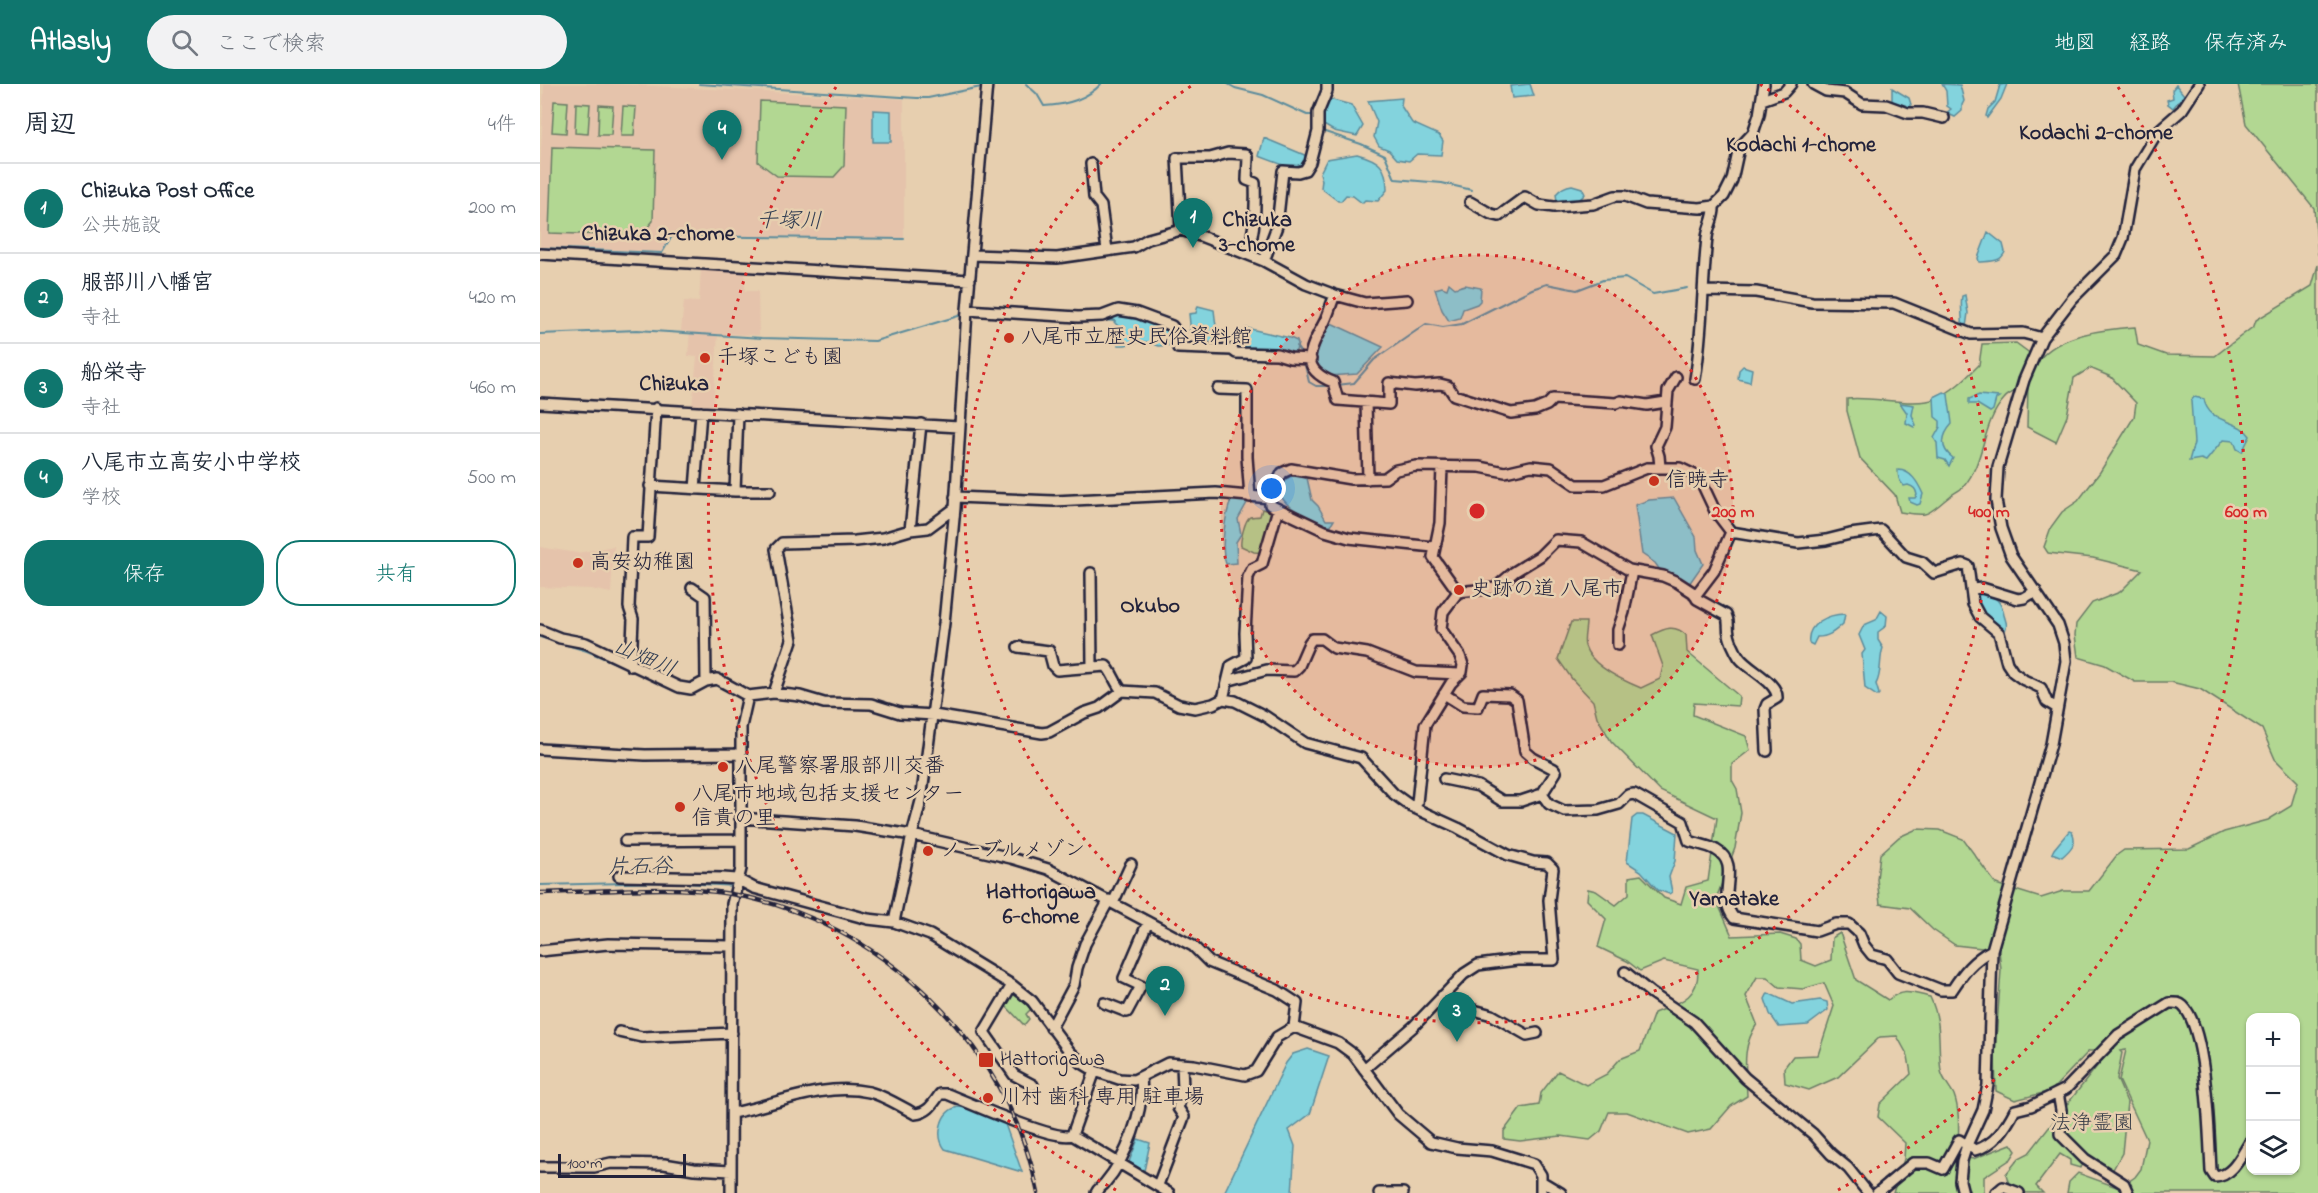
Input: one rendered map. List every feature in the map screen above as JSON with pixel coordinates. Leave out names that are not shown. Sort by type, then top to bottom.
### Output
[{"type":"street","points":[[894,922],[921,801],[934,715],[955,508],[967,313],[987,84]]},
{"type":"street","points":[[1263,261],[1275,230],[1283,171],[1305,170],[1310,162],[1318,131],[1318,113],[1327,91],[1327,84]]},
{"type":"street","points":[[1470,202],[1499,216],[1525,197],[1539,205],[1554,207],[1593,204],[1616,196],[1625,196],[1646,204],[1700,208],[1714,206],[1725,196],[1732,180],[1739,148],[1753,133],[1759,115],[1764,84]]},
{"type":"street","points":[[1762,100],[1784,92],[1791,84]]},
{"type":"street","points":[[1813,84],[1826,91],[1845,93],[1862,104],[1887,105],[1908,113],[1923,113],[1944,118]]},
{"type":"street","points":[[1963,1193],[1960,1181],[1967,1145],[1983,1110],[1988,1085],[1992,950],[2048,755],[2066,662],[2064,643],[2058,625],[2011,556],[2001,528],[1995,500],[1998,467],[2024,380],[2042,338],[2072,299],[2116,255],[2123,238],[2135,169],[2157,131],[2182,110],[2199,84]]},
{"type":"street","points":[[1181,230],[1177,158],[1210,158],[1228,153],[1246,154],[1248,157],[1247,180],[1255,183],[1255,226],[1248,254]]},
{"type":"street","points":[[1091,164],[1094,197],[1101,206],[1107,250]]},
{"type":"street","points":[[1695,379],[1707,235],[1714,216],[1714,206]]},
{"type":"street","points":[[1255,226],[1275,230]]},
{"type":"street","points":[[972,255],[1058,258],[1134,247],[1148,239],[1181,230],[1248,254],[1306,284],[1335,295],[1365,303],[1407,300]]},
{"type":"street","points":[[540,254],[970,280]]},
{"type":"street","points":[[1704,291],[1756,292],[1812,302],[1894,303],[1971,334],[2023,333],[2042,338]]},
{"type":"street","points":[[1335,295],[1326,319],[1313,343],[1311,359],[1312,368],[1318,376],[1333,382],[1338,400],[1389,404],[1389,384],[1415,386],[1440,384],[1448,386],[1454,395],[1511,413],[1535,410],[1547,405],[1553,399],[1616,403],[1621,401],[1647,405],[1666,402]]},
{"type":"street","points":[[967,313],[1078,317],[1102,316],[1118,310],[1136,313],[1172,326],[1177,333],[1178,348],[1232,350],[1236,353],[1277,354],[1290,358],[1311,359]]},
{"type":"street","points":[[1660,468],[1656,446],[1665,427],[1668,392],[1676,377]]},
{"type":"street","points":[[1218,389],[1247,390],[1247,457],[1250,497]]},
{"type":"street","points":[[1366,402],[1368,479]]},
{"type":"street","points":[[540,403],[816,418],[857,423],[959,427]]},
{"type":"street","points":[[631,666],[633,619],[629,608],[632,537],[648,537],[656,408]]},
{"type":"street","points":[[695,489],[700,412]]},
{"type":"street","points":[[735,491],[738,414]]},
{"type":"street","points":[[910,530],[921,424]]},
{"type":"street","points":[[1433,547],[1349,538],[1325,531],[1270,505],[1270,498],[1282,473],[1291,470],[1351,479],[1368,479],[1385,478],[1396,470],[1416,466],[1480,467],[1505,472],[1531,466],[1551,468],[1576,485],[1604,485],[1647,468],[1680,468],[1700,477],[1715,511],[1731,532],[1798,543],[1881,530],[1909,560],[1922,562],[1934,573],[1963,564],[1968,566],[1973,603],[1980,617],[1999,633],[2007,663],[2013,672],[2041,688],[2047,702],[2057,708]]},
{"type":"street","points":[[1442,467],[1440,523],[1433,547],[1433,557],[1458,592]]},
{"type":"street","points":[[650,486],[770,491]]},
{"type":"street","points":[[955,497],[1054,501],[1216,493],[1270,498]]},
{"type":"street","points":[[774,693],[792,640],[776,549],[782,543],[855,541],[883,538],[910,530],[928,528],[955,508]]},
{"type":"street","points":[[1223,699],[1232,666],[1246,658],[1248,578],[1252,569],[1262,564],[1278,509]]},
{"type":"street","points":[[1695,596],[1714,571],[1731,532]]},
{"type":"street","points":[[1412,807],[1417,803],[1425,725],[1444,694],[1460,674],[1463,665],[1460,656],[1441,629],[1443,612],[1458,592],[1495,588],[1514,572],[1540,556],[1556,540],[1581,542],[1632,571],[1663,576],[1677,582],[1697,599],[1726,615],[1728,634],[1739,657],[1777,691],[1777,698],[1767,704],[1765,709],[1767,751]]},
{"type":"street","points":[[1618,645],[1618,630],[1632,571]]},
{"type":"street","points":[[1091,573],[1092,667]]},
{"type":"street","points":[[692,588],[705,597],[706,681]]},
{"type":"street","points":[[1972,589],[1982,588],[2018,599],[2036,591]]},
{"type":"street","points":[[540,630],[560,638],[586,644],[679,687],[691,689],[706,681],[717,679],[748,696],[774,693],[800,696],[824,703],[871,704],[900,713],[934,715],[1042,733],[1049,732],[1084,713],[1099,708],[1122,691],[1155,693],[1179,705],[1195,708],[1223,699],[1235,701],[1265,716],[1305,743],[1361,758],[1394,794],[1412,807],[1508,855],[1533,862],[1547,863],[1553,869],[1550,900],[1554,960],[1517,960],[1478,965],[1464,974],[1413,1027],[1364,1069]]},
{"type":"street","points":[[1230,680],[1267,670],[1294,671],[1299,666],[1312,639],[1322,639],[1334,648],[1367,653],[1416,672],[1460,674]]},
{"type":"street","points":[[1018,646],[1049,651],[1053,666],[1058,670],[1106,666],[1122,691]]},
{"type":"street","points":[[1444,694],[1463,706],[1478,707],[1483,694],[1510,695],[1517,700],[1525,751],[1533,758],[1554,768],[1556,772],[1542,794],[1521,801],[1502,801],[1478,786],[1444,779]]},
{"type":"street","points":[[731,1193],[732,901],[741,869],[739,840],[741,728],[748,696]]},
{"type":"street","points":[[540,749],[645,755],[740,754]]},
{"type":"street","points":[[1542,794],[1549,804],[1564,811],[1598,810],[1619,804],[1628,795],[1635,794],[1683,822],[1689,841],[1715,849],[1725,857],[1730,871],[1725,901],[1728,911],[1734,918],[1817,931],[1836,924],[1849,924],[1859,933],[1864,945],[1872,955],[1887,959],[1898,973],[1941,990],[1952,990],[1965,970],[1978,957],[1992,950]]},
{"type":"street","points":[[740,818],[855,826],[912,835],[1048,869],[1193,946],[1209,962],[1277,990],[1296,1003],[1294,1027]]},
{"type":"street","points":[[625,841],[739,840]]},
{"type":"street","points":[[1051,1028],[1074,985],[1085,944],[1131,864]]},
{"type":"street","points":[[619,876],[662,875],[737,879],[754,888],[868,919],[894,922],[930,935],[1012,985],[1032,1001],[1070,1052],[1095,1071],[1119,1079],[1141,1078],[1158,1066],[1168,1063],[1245,1076],[1256,1071],[1277,1037],[1294,1027]]},
{"type":"street","points":[[1104,1003],[1127,1012],[1141,986],[1124,978],[1149,922]]},
{"type":"street","points":[[540,951],[608,944],[731,946]]},
{"type":"street","points":[[1624,972],[1694,1022],[1745,1078],[1813,1134],[1831,1154],[1848,1168],[1868,1193]]},
{"type":"street","points":[[1012,985],[984,1032],[1014,1075],[1033,1085]]},
{"type":"street","points":[[1442,996],[1463,1006],[1492,1015],[1527,1035],[1536,1033]]},
{"type":"street","points":[[1877,1193],[1913,1163],[1929,1163],[1943,1168],[1959,1140],[1975,1150],[1985,1147],[2006,1128],[2015,1110],[2031,1106],[2066,1089],[2118,1035],[2169,1003],[2184,1006],[2197,1037],[2205,1088],[2211,1171],[2215,1177],[2224,1176],[2235,1165],[2246,1148]]},
{"type":"street","points":[[1294,1027],[1338,1043],[1353,1054],[1398,1114],[1431,1142],[1457,1148],[1492,1150],[1534,1164],[1541,1175],[1541,1193]]},
{"type":"street","points":[[619,1032],[642,1037],[732,1033]]},
{"type":"street","points":[[1158,1185],[1184,1117],[1178,1108],[1183,1089],[1182,1064]]},
{"type":"street","points":[[1072,1135],[1095,1071]]},
{"type":"street","points":[[1096,1193],[1105,1184],[1118,1163],[1138,1115],[1142,1101],[1141,1078]]},
{"type":"street","points":[[732,1113],[756,1109],[822,1091],[843,1090],[868,1092],[915,1114],[930,1108],[940,1094],[947,1094],[1038,1130],[1067,1137],[1072,1135],[1169,1193]]},
{"type":"street","points":[[2058,1093],[2061,1110],[2060,1134],[2085,1159],[2124,1184],[2128,1193]]},
{"type":"street","points":[[540,1167],[594,1167],[611,1163],[664,1164],[693,1169],[731,1171]]},
{"type":"street","points":[[1541,1181],[1561,1193]]},
{"type":"street","points":[[1996,1193],[2003,1187],[2019,1193]]},
{"type":"street","points":[[1379,1193],[1402,1193]]},
{"type":"shaded area","points":[[544,84],[614,84],[904,99],[904,239],[672,236],[662,253],[540,247],[540,173]]},
{"type":"shaded area","points":[[701,268],[745,270],[745,291],[758,291],[759,335],[718,334],[713,407],[692,407],[697,357],[688,356],[690,332],[681,331],[684,301],[699,302]]},
{"type":"shaded area","points":[[614,546],[611,593],[591,589],[540,587],[540,547],[577,553]]},
{"type":"green space","points":[[2238,84],[2318,84],[2318,255],[2314,208],[2246,124]]},
{"type":"green space","points":[[554,101],[568,102],[566,133],[552,132]]},
{"type":"green space","points":[[760,101],[846,105],[844,166],[834,177],[777,176],[758,162]]},
{"type":"green space","points":[[576,103],[590,104],[588,134],[575,133]]},
{"type":"green space","points":[[599,105],[613,106],[611,135],[598,135]]},
{"type":"green space","points":[[623,106],[636,107],[634,136],[621,136]]},
{"type":"green space","points":[[552,147],[655,150],[653,221],[640,236],[549,233]]},
{"type":"green space","name":"法浄霊園","points":[[2318,265],[2318,1193],[2067,1193],[2069,1182],[2078,1173],[2119,1188],[2135,1177],[2141,1169],[2147,1140],[2119,1080],[2126,1050],[2120,1051],[2122,1053],[2117,1079],[2127,1102],[2122,1153],[2111,1173],[2089,1159],[2080,1168],[2070,1165],[2070,1160],[2060,1154],[2036,1186],[2043,1193],[1999,1193],[2009,1185],[2006,1174],[2019,1158],[2029,1153],[2109,1051],[2089,1051],[2051,1091],[2015,1100],[1996,1091],[1995,1055],[2001,970],[1999,950],[1955,945],[1933,930],[1910,908],[1880,904],[1877,879],[1880,854],[1899,837],[1917,829],[1940,830],[1963,839],[1996,884],[2041,898],[2063,891],[2089,891],[2117,855],[2124,850],[2189,849],[2224,832],[2268,820],[2291,806],[2298,782],[2275,759],[2262,729],[2200,689],[2171,682],[2135,682],[2105,665],[2078,657],[2076,624],[2092,603],[2120,592],[2142,570],[2093,558],[2048,553],[2044,547],[2051,527],[2062,512],[2078,501],[2100,472],[2134,417],[2136,403],[2111,377],[2090,368],[2074,378],[2067,416],[2056,442],[2027,427],[2028,385],[2009,394],[1991,419],[1976,466],[1964,486],[1932,511],[1923,514],[1900,512],[1895,495],[1860,458],[1847,411],[1847,399],[1916,402],[1935,399],[1953,389],[1979,365],[1982,344],[2016,343],[2039,360],[2058,344],[2083,334],[2135,327],[2138,345],[2166,355],[2215,356],[2254,326],[2256,320],[2312,286]]},
{"type":"green space","points":[[1262,509],[1275,513],[1264,553],[1254,552],[1241,546],[1246,522],[1250,517],[1260,516]]},
{"type":"green space","points":[[1571,622],[1586,622],[1584,644],[1594,660],[1609,672],[1641,688],[1660,679],[1663,666],[1652,635],[1666,629],[1678,629],[1686,635],[1687,652],[1739,696],[1738,706],[1694,703],[1693,715],[1746,736],[1750,750],[1732,764],[1732,780],[1737,789],[1741,813],[1735,848],[1716,899],[1732,936],[1780,934],[1796,939],[1800,944],[1801,960],[1816,966],[1831,960],[1832,938],[1840,933],[1856,980],[1888,1000],[1903,993],[1930,997],[1937,1016],[1941,1071],[1954,1095],[1958,1110],[1958,1156],[1973,1159],[2011,1144],[2016,1151],[2011,1159],[1984,1177],[1984,1193],[1893,1193],[1904,1159],[1905,1143],[1878,1117],[1880,1104],[1911,1074],[1908,1056],[1897,1036],[1880,1037],[1838,1077],[1809,1090],[1785,1083],[1784,1068],[1793,1056],[1818,1055],[1834,1006],[1824,983],[1803,989],[1779,987],[1767,977],[1757,977],[1746,996],[1757,1024],[1747,1050],[1747,1096],[1731,1106],[1711,1129],[1688,1134],[1627,1112],[1609,1112],[1601,1131],[1590,1140],[1561,1136],[1520,1141],[1504,1139],[1504,1131],[1521,1108],[1539,1105],[1541,1093],[1558,1071],[1586,1085],[1607,1074],[1620,1059],[1640,1051],[1654,1013],[1685,999],[1695,987],[1697,979],[1698,969],[1664,961],[1640,971],[1627,961],[1598,947],[1606,919],[1587,900],[1588,889],[1596,891],[1616,905],[1629,894],[1629,877],[1641,875],[1664,898],[1681,904],[1686,887],[1708,881],[1717,818],[1660,791],[1611,741],[1597,717],[1593,701],[1572,679],[1558,659]]},
{"type":"green space","points":[[1015,993],[1031,1009],[1026,1014],[1029,1019],[1024,1025],[1005,1005],[1010,995]]},
{"type":"water","points":[[1530,84],[1534,96],[1512,98],[1510,86]]},
{"type":"water","points":[[1942,84],[1960,85],[1964,101],[1962,111],[1955,117],[1946,113],[1951,109],[1947,106],[1946,91]]},
{"type":"water","points":[[2007,84],[2001,99],[1987,118],[1988,109],[1995,102],[2000,85]]},
{"type":"water","points":[[2176,85],[2184,95],[2173,108],[2167,100],[2173,98],[2172,90]]},
{"type":"water","points":[[1892,88],[1909,98],[1913,111],[1892,104]]},
{"type":"water","points":[[1402,98],[1401,106],[1412,123],[1439,135],[1443,141],[1441,155],[1417,154],[1409,161],[1397,159],[1389,150],[1379,146],[1374,137],[1377,122],[1368,101]]},
{"type":"water","points":[[1329,99],[1351,105],[1363,126],[1357,136],[1334,131],[1322,124],[1322,110]]},
{"type":"water","points":[[873,110],[891,111],[891,142],[873,142]]},
{"type":"water","points":[[1264,138],[1307,156],[1304,166],[1294,169],[1259,156]]},
{"type":"water","points":[[1357,154],[1376,162],[1383,170],[1387,190],[1378,201],[1365,200],[1362,203],[1353,196],[1346,195],[1338,201],[1321,188],[1320,173],[1327,159]]},
{"type":"water","points":[[1572,185],[1582,188],[1585,194],[1576,203],[1557,201],[1556,194]]},
{"type":"water","points":[[1988,232],[2003,244],[2005,252],[1997,260],[1979,262],[1978,258]]},
{"type":"water","points":[[1449,283],[1455,288],[1465,285],[1481,288],[1480,301],[1463,309],[1460,318],[1449,321],[1442,310],[1435,289],[1442,287],[1447,289]]},
{"type":"water","points":[[1965,295],[1968,313],[1966,327],[1962,327],[1961,300]]},
{"type":"water","points":[[1198,306],[1214,310],[1218,343],[1215,345],[1191,334],[1189,314],[1196,313]]},
{"type":"water","points":[[1118,316],[1134,318],[1168,330],[1173,345],[1158,346],[1139,342],[1118,345],[1116,341],[1120,338],[1121,329],[1110,318]]},
{"type":"water","points":[[1329,322],[1383,347],[1357,374],[1328,376],[1318,370],[1316,354]]},
{"type":"water","points":[[1246,328],[1297,341],[1295,354],[1280,350],[1239,349],[1236,341],[1238,335]]},
{"type":"water","points":[[1743,366],[1752,369],[1750,382],[1738,379],[1739,370]]},
{"type":"water","points":[[1944,392],[1948,394],[1952,424],[1944,437],[1944,446],[1953,458],[1949,466],[1945,460],[1938,458],[1937,443],[1934,438],[1940,427],[1940,421],[1935,417],[1934,397]]},
{"type":"water","points":[[1979,395],[1999,397],[1996,399],[1993,410],[1990,412],[1977,404],[1969,404],[1969,399]]},
{"type":"water","points":[[2194,397],[2204,399],[2211,413],[2239,427],[2250,436],[2242,452],[2237,449],[2234,441],[2223,440],[2206,461],[2201,459],[2189,461],[2194,443],[2191,401]]},
{"type":"water","points":[[1900,403],[1914,405],[1912,415],[1916,425],[1914,427],[1906,423],[1907,413]]},
{"type":"water","points":[[1898,470],[1907,472],[1916,482],[1923,494],[1920,504],[1910,502],[1909,498],[1915,498],[1917,495],[1916,491],[1902,484]]},
{"type":"water","points":[[1293,475],[1307,478],[1312,500],[1326,520],[1334,520],[1331,525],[1324,525],[1303,515],[1284,500],[1281,489],[1284,482]]},
{"type":"water","points":[[1674,498],[1696,537],[1697,550],[1703,564],[1689,584],[1660,570],[1655,563],[1642,554],[1635,505],[1649,500]]},
{"type":"water","points":[[1231,500],[1248,501],[1238,519],[1241,534],[1236,542],[1237,563],[1226,564],[1223,549],[1225,523]]},
{"type":"water","points":[[1982,593],[1997,600],[2001,606],[2006,624],[2003,633],[1987,621],[1975,596]]},
{"type":"water","points":[[1881,611],[1887,616],[1886,626],[1878,632],[1878,640],[1883,648],[1876,684],[1879,694],[1877,696],[1865,688],[1862,654],[1865,650],[1859,635],[1864,625],[1876,620]]},
{"type":"water","points":[[1845,614],[1843,624],[1837,629],[1828,635],[1817,637],[1813,645],[1809,643],[1811,630],[1815,625],[1825,618]]},
{"type":"water","points":[[1637,815],[1643,815],[1677,833],[1675,861],[1669,877],[1672,892],[1669,894],[1658,890],[1641,871],[1627,862],[1632,819]]},
{"type":"water","points":[[2069,831],[2074,836],[2074,843],[2070,849],[2062,857],[2052,853],[2054,849]]},
{"type":"water","points":[[1768,993],[1792,1004],[1820,1000],[1827,1002],[1828,1010],[1808,1025],[1779,1027],[1770,1014],[1765,999]]},
{"type":"water","points":[[1308,1049],[1329,1056],[1310,1114],[1289,1130],[1295,1146],[1292,1193],[1224,1193],[1286,1063],[1293,1054]]},
{"type":"water","points":[[958,1107],[970,1108],[1005,1124],[1022,1172],[945,1149],[940,1138],[941,1125],[947,1113]]},
{"type":"water","points":[[1138,1139],[1150,1143],[1144,1171],[1129,1162]]},
{"type":"waterway","points":[[699,84],[917,98],[928,98],[981,87]]},
{"type":"waterway","points":[[1026,84],[1037,94],[1044,106],[1075,101],[1089,94],[1101,84]]},
{"type":"waterway","points":[[1228,84],[1263,95],[1307,115],[1314,115]]},
{"type":"waterway","points":[[1322,131],[1385,155],[1395,179],[1442,183],[1472,190]]},
{"type":"waterway","name":"千塚川","points":[[540,248],[662,253],[672,236],[904,239]]},
{"type":"waterway","points":[[1337,385],[1354,383],[1374,360],[1426,324],[1443,327],[1462,324],[1532,289],[1547,284],[1577,290],[1603,280],[1625,278],[1653,294],[1687,288]]},
{"type":"waterway","points":[[540,334],[637,330],[762,338],[875,341],[965,314]]},
{"type":"waterway","points":[[1102,320],[1115,321]]},
{"type":"waterway","points":[[1180,330],[1192,332]]},
{"type":"waterway","points":[[1215,335],[1239,338]]},
{"type":"waterway","points":[[1296,346],[1303,356]]},
{"type":"waterway","points":[[1304,361],[1309,382],[1316,386],[1332,386]]},
{"type":"waterway","name":"山畑川","points":[[540,637],[587,651],[639,673]]},
{"type":"waterway","name":"山畑川","points":[[713,684],[745,699]]},
{"type":"waterway","name":"山畑川","points":[[763,699],[784,699]]},
{"type":"waterway","name":"片石谷","points":[[540,885],[668,882],[735,886]]},
{"type":"railway","points":[[540,893],[683,889],[731,894],[786,908],[838,931],[886,961],[930,997],[967,1040],[999,1087],[1023,1138],[1038,1193]]},
{"type":"place","name":"八尾市立高安小中学校","points":[[722,160]]},
{"type":"place","name":"Chizuka Post Office","points":[[1193,248]]},
{"type":"place","name":"八尾市立歴史民俗資料館","points":[[1009,338]]},
{"type":"place","name":"千塚こども園","points":[[705,358]]},
{"type":"place","name":"信暁寺","points":[[1654,481]]},
{"type":"place","name":"高安幼稚園","points":[[578,563]]},
{"type":"place","name":"史跡の道 八尾市","points":[[1459,590]]},
{"type":"place","name":"八尾警察署服部川交番","points":[[723,767]]},
{"type":"place","name":"八尾市地域包括支援センター 信貴の里","points":[[680,807]]},
{"type":"place","name":"ノーブルメゾン","points":[[928,851]]},
{"type":"place","name":"服部川八幡宮","points":[[1165,1016]]},
{"type":"place","name":"船栄寺","points":[[1457,1042]]},
{"type":"place","name":"Hattorigawa","points":[[986,1060]]},
{"type":"place","name":"川村 歯科 専用 駐車場","points":[[988,1098]]},
{"type":"district","name":"Kodachi 2-chome","points":[[2096,134]]},
{"type":"district","name":"Kodachi 1-chome","points":[[1801,146]]},
{"type":"district","name":"Chizuka 3-chome","points":[[1257,234]]},
{"type":"district","name":"Chizuka 2-chome","points":[[658,235]]},
{"type":"district","name":"Chizuka","points":[[674,385]]},
{"type":"district","name":"Okubo","points":[[1150,607]]},
{"type":"district","name":"Yamatake","points":[[1734,900]]},
{"type":"district","name":"Hattorigawa 6-chome","points":[[1041,906]]}]
